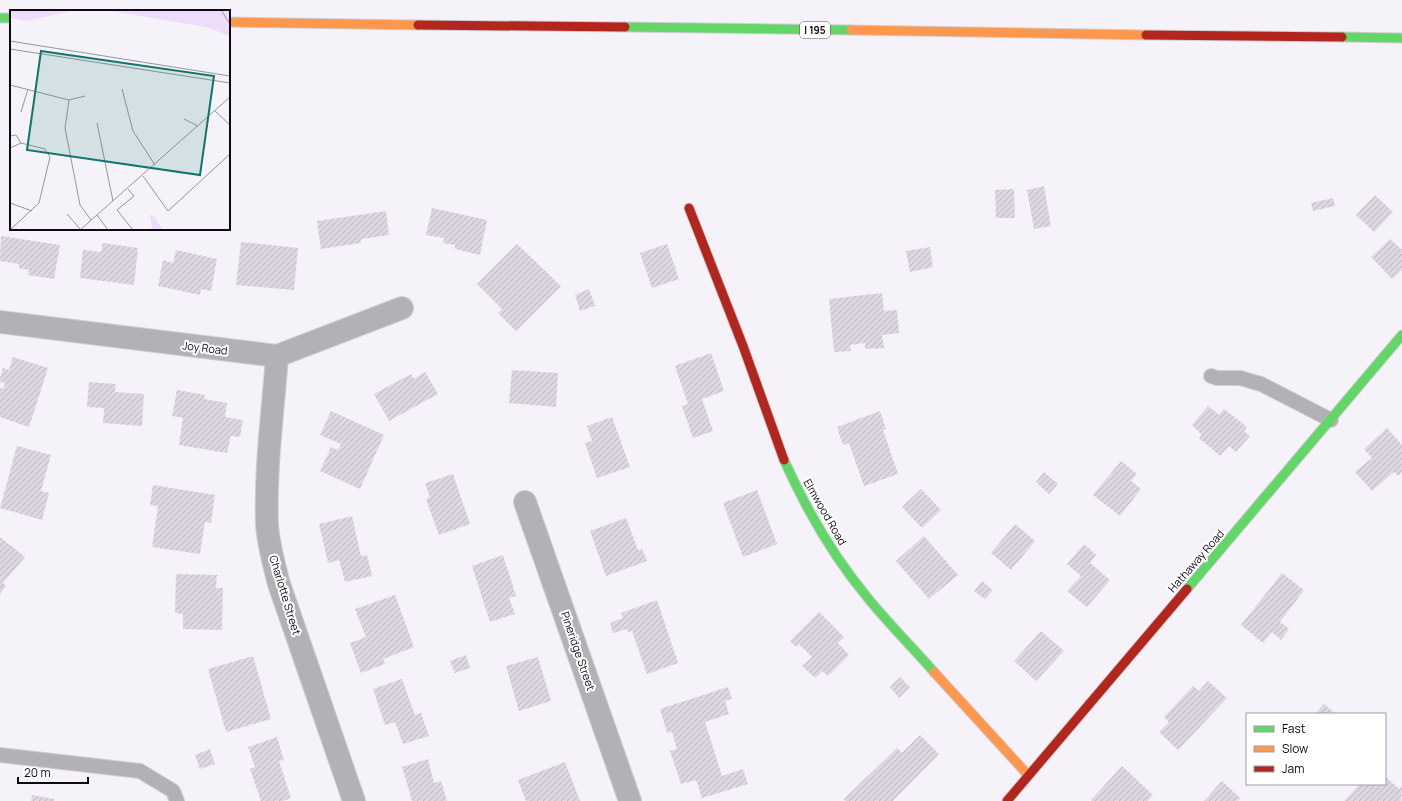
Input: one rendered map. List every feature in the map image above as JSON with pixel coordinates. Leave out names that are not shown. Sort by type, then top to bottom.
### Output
[{"type":"main road","name":"I 195","points":[[230,22],[1402,38]]},
{"type":"main road","name":"Elmwood Road","points":[[689,208],[743,346],[778,448],[798,490],[820,530],[843,565],[867,597],[1028,775]]},
{"type":"main road","name":"Hathaway Road","points":[[1007,801],[1402,335]]},
{"type":"street","name":"Joy Road","points":[[0,322],[277,356],[402,308]]},
{"type":"street","name":"Charlotte Street","points":[[277,356],[267,490],[268,525],[271,552],[279,584],[354,801]]},
{"type":"street","name":"Pineridge Street","points":[[525,502],[630,801]]},
{"type":"lane","points":[[1211,376],[1218,378],[1240,378],[1261,384],[1331,420]]},
{"type":"lane","points":[[0,755],[140,771],[173,791],[177,801]]},
{"type":"building","points":[[1044,186],[1051,226],[1034,229],[1027,190]]},
{"type":"building","points":[[1014,189],[1015,218],[996,218],[995,190]]},
{"type":"building","points":[[1375,195],[1393,212],[1374,232],[1356,215]]},
{"type":"building","points":[[1333,198],[1335,206],[1313,211],[1311,203]]},
{"type":"building","points":[[432,208],[487,220],[480,255],[455,249],[455,245],[443,243],[444,238],[426,235]]},
{"type":"building","points":[[386,211],[389,235],[361,239],[361,243],[321,249],[317,221]]},
{"type":"building","points":[[1,236],[60,245],[54,279],[28,275],[29,270],[19,268],[19,264],[0,261]]},
{"type":"building","points":[[1390,239],[1402,250],[1402,270],[1392,279],[1371,257]]},
{"type":"building","points":[[241,242],[298,248],[294,290],[236,285]]},
{"type":"building","points":[[103,243],[138,248],[134,285],[80,278],[83,250],[101,252]]},
{"type":"building","points":[[517,244],[561,286],[516,331],[498,313],[502,309],[477,284]]},
{"type":"building","points":[[667,244],[679,279],[652,288],[640,253]]},
{"type":"building","points":[[930,247],[933,267],[910,272],[906,251]]},
{"type":"building","points":[[176,250],[217,259],[211,291],[201,289],[200,295],[158,286],[163,260],[173,263]]},
{"type":"building","points":[[589,289],[595,306],[580,311],[575,295]]},
{"type":"building","points":[[882,293],[884,311],[897,310],[899,333],[882,335],[884,348],[865,349],[865,343],[850,345],[851,351],[834,352],[829,299]]},
{"type":"building","points":[[711,353],[724,391],[702,399],[713,431],[693,438],[682,406],[688,404],[675,366]]},
{"type":"building","points":[[13,357],[48,368],[29,427],[0,417],[0,388],[3,389],[5,383],[0,382],[0,378],[3,368],[9,370]]},
{"type":"building","points":[[512,370],[558,373],[556,407],[509,403]]},
{"type":"building","points":[[425,372],[438,394],[389,421],[374,394],[411,374],[414,379]]},
{"type":"building","points":[[89,382],[116,384],[115,392],[144,394],[142,426],[103,423],[104,408],[87,407]]},
{"type":"building","points":[[177,390],[205,395],[204,399],[227,403],[225,417],[243,420],[240,437],[231,436],[227,453],[179,445],[183,418],[172,416]]},
{"type":"building","points":[[1208,406],[1219,415],[1224,409],[1247,427],[1244,431],[1250,436],[1236,452],[1229,446],[1220,456],[1199,438],[1202,435],[1192,425]]},
{"type":"building","points":[[331,411],[384,435],[360,489],[320,471],[331,447],[338,450],[341,444],[320,435]]},
{"type":"building","points":[[880,411],[886,429],[883,430],[898,474],[864,486],[849,443],[843,445],[837,427]]},
{"type":"building","points":[[612,417],[630,467],[597,478],[585,443],[592,441],[587,426]]},
{"type":"building","points":[[1387,428],[1402,445],[1402,472],[1398,476],[1394,472],[1372,491],[1355,472],[1372,458],[1364,449]]},
{"type":"building","points":[[17,446],[51,455],[41,491],[49,493],[42,520],[0,508]]},
{"type":"building","points":[[1121,461],[1137,474],[1131,481],[1141,489],[1120,516],[1093,495]]},
{"type":"building","points":[[1044,472],[1058,484],[1049,494],[1036,482]]},
{"type":"building","points":[[453,474],[470,524],[439,535],[426,499],[430,497],[425,483]]},
{"type":"building","points":[[153,485],[215,495],[211,523],[205,522],[200,554],[152,547],[158,506],[150,505]]},
{"type":"building","points":[[921,489],[941,510],[922,528],[902,507]]},
{"type":"building","points":[[757,490],[777,544],[743,557],[723,503]]},
{"type":"building","points":[[352,516],[361,556],[367,555],[372,576],[345,582],[339,560],[328,563],[319,524]]},
{"type":"building","points":[[626,518],[638,550],[642,549],[647,561],[606,576],[590,531]]},
{"type":"building","points":[[1015,524],[1035,541],[1011,570],[991,553]]},
{"type":"building","points":[[924,536],[958,575],[929,599],[896,561]]},
{"type":"building","points":[[0,537],[25,557],[3,583],[6,586],[0,594]]},
{"type":"building","points":[[1084,544],[1096,555],[1090,563],[1110,580],[1087,607],[1067,591],[1081,576],[1067,564]]},
{"type":"building","points":[[503,555],[516,596],[509,598],[515,614],[490,622],[472,566]]},
{"type":"building","points":[[1282,573],[1304,590],[1280,622],[1289,629],[1281,640],[1272,632],[1263,643],[1241,625]]},
{"type":"building","points":[[176,574],[217,575],[216,588],[223,588],[222,630],[183,629],[183,614],[175,613]]},
{"type":"building","points":[[982,581],[993,590],[985,599],[974,591]]},
{"type":"building","points":[[395,595],[414,647],[383,659],[385,664],[361,673],[350,643],[366,637],[355,609]]},
{"type":"building","points":[[657,600],[678,663],[647,674],[632,631],[628,632],[627,629],[613,633],[610,623],[623,618],[621,613]]},
{"type":"building","points":[[819,612],[844,637],[838,643],[849,655],[828,676],[822,671],[815,678],[802,666],[812,657],[799,644],[796,647],[790,641]]},
{"type":"building","points":[[1041,631],[1064,651],[1036,681],[1014,661]]},
{"type":"building","points":[[466,655],[470,668],[455,673],[450,661]]},
{"type":"building","points":[[253,656],[271,719],[226,732],[208,669]]},
{"type":"building","points":[[538,657],[551,701],[519,711],[506,666]]},
{"type":"building","points":[[900,677],[910,687],[899,698],[890,687]]},
{"type":"building","points":[[402,679],[415,715],[421,713],[429,736],[403,744],[395,722],[385,725],[373,689]]},
{"type":"building","points":[[1208,681],[1227,698],[1178,750],[1159,732],[1169,722],[1164,717],[1193,686],[1199,691]]},
{"type":"building","points":[[728,687],[732,699],[725,701],[729,714],[705,722],[722,776],[743,769],[748,784],[702,798],[696,780],[681,784],[670,751],[677,749],[672,732],[667,733],[660,709]]},
{"type":"building","points":[[1324,704],[1335,713],[1316,713]]},
{"type":"building","points":[[920,735],[939,754],[893,801],[845,801],[844,799],[897,748],[902,753]]},
{"type":"building","points":[[277,737],[284,760],[279,761],[291,798],[283,801],[261,801],[250,769],[255,767],[248,747]]},
{"type":"building","points":[[210,749],[215,764],[200,769],[195,755]]},
{"type":"building","points":[[428,759],[434,783],[441,781],[447,801],[412,801],[402,767]]},
{"type":"building","points":[[565,762],[580,801],[526,801],[518,780]]},
{"type":"building","points":[[1122,766],[1153,795],[1148,801],[1092,801],[1091,800]]},
{"type":"building","points":[[1386,777],[1399,789],[1402,786],[1401,801],[1344,801],[1359,785],[1386,785]]},
{"type":"building","points":[[1222,781],[1240,798],[1238,801],[1204,801]]},
{"type":"building","points":[[32,795],[54,799],[54,801],[31,801]]},
{"type":"traffic: fast","points":[[0,18],[10,18]]},
{"type":"traffic: fast","points":[[625,27],[851,30]]},
{"type":"traffic: fast","points":[[1342,37],[1402,38]]},
{"type":"traffic: fast","points":[[1187,589],[1402,335]]},
{"type":"traffic: fast","points":[[784,460],[801,496],[821,532],[843,565],[875,607],[934,672]]},
{"type":"traffic: slow","points":[[230,22],[418,25]]},
{"type":"traffic: slow","points":[[851,30],[1146,35]]},
{"type":"traffic: slow","points":[[934,672],[1028,775]]},
{"type":"traffic: jam","points":[[418,25],[625,27]]},
{"type":"traffic: jam","points":[[1146,35],[1342,37]]},
{"type":"traffic: jam","points":[[689,208],[743,346],[784,460]]},
{"type":"traffic: jam","points":[[1007,801],[1187,589]]}]
